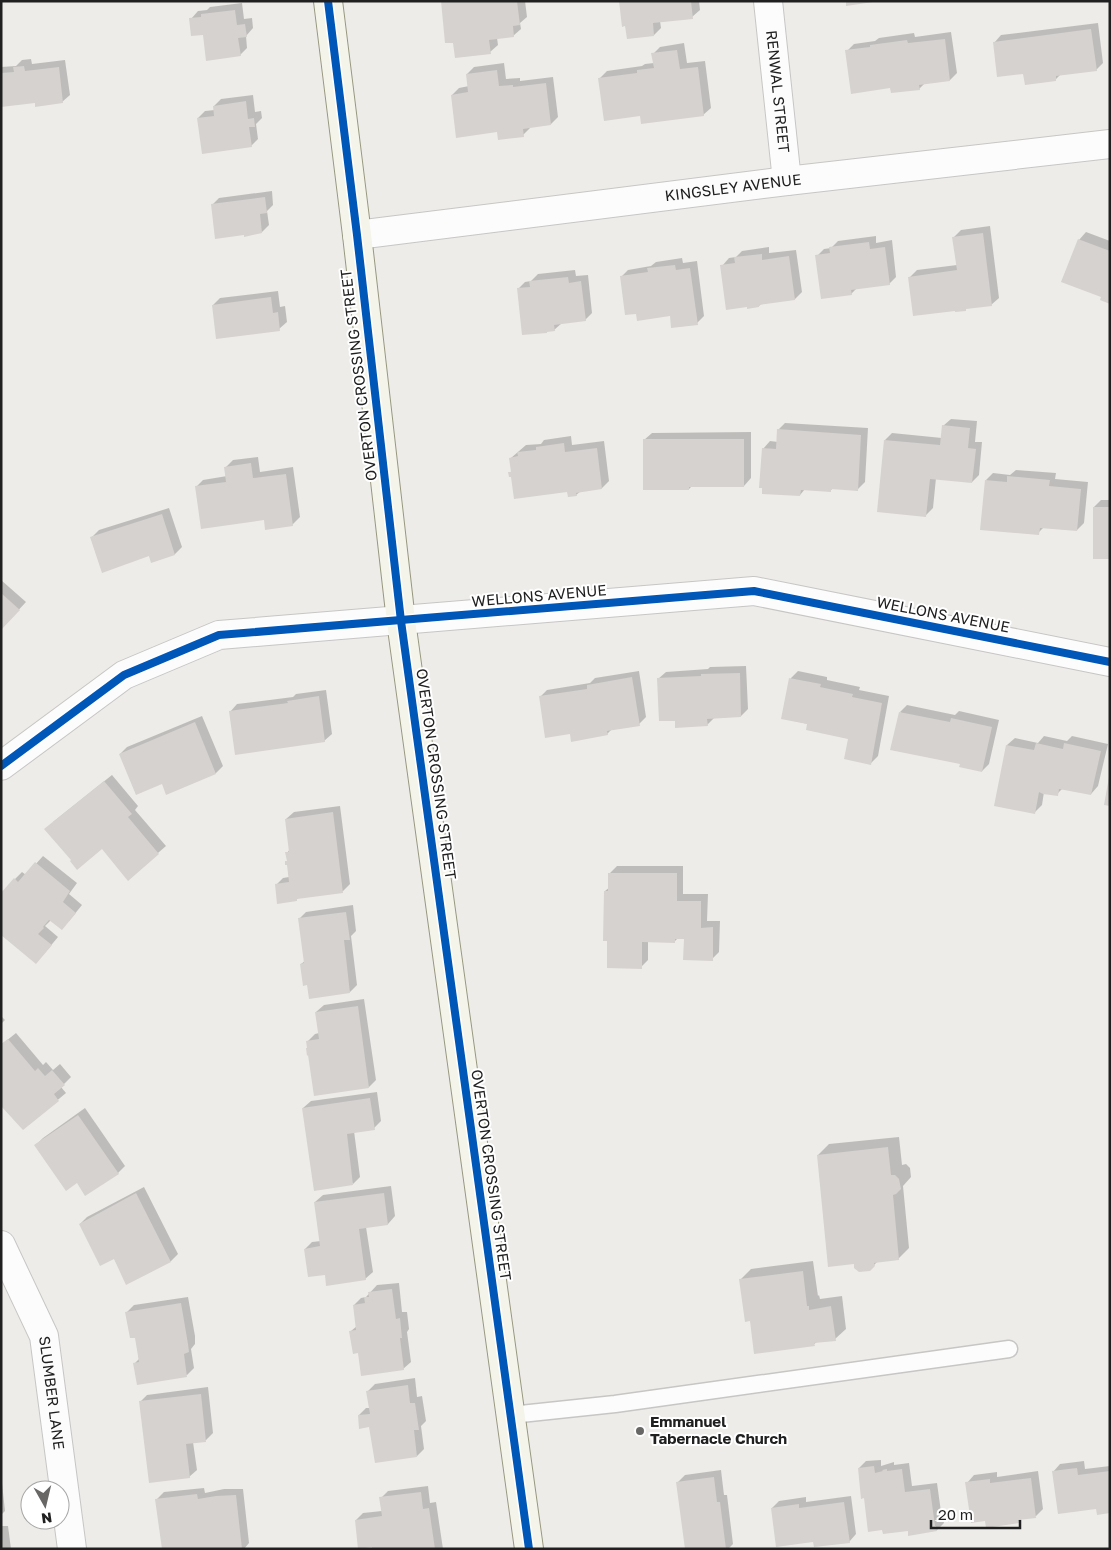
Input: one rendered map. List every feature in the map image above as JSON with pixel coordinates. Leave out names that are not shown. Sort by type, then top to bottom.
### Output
[{"type":"street","name":"OVERTON CROSSING STREET","points":[[328,1],[401,621],[529,1549]]},
{"type":"street","name":"RENWAL STREET","points":[[768,1],[787,181]]},
{"type":"street","name":"KINGSLEY AVENUE","points":[[357,235],[787,181],[1110,144]]},
{"type":"street","name":"WELLONS AVENUE","points":[[1,766],[124,674],[219,635],[754,592],[1110,662]]},
{"type":"street","name":"SLUMBER LANE","points":[[1,1245],[44,1336],[72,1549]]},
{"type":"lane","points":[[511,1415],[615,1404],[1009,1349]]},
{"type":"building","points":[[441,1],[517,1],[520,25],[513,26],[514,37],[489,40],[491,54],[455,58],[453,43],[445,43]]},
{"type":"building","points":[[619,1],[691,1],[693,19],[653,23],[654,36],[627,39],[625,26],[622,27]]},
{"type":"building","points":[[846,1],[873,1],[873,2],[846,6]]},
{"type":"building","points":[[235,10],[237,25],[245,24],[247,37],[238,38],[241,56],[206,61],[203,35],[191,36],[189,18],[201,17],[201,14]]},
{"type":"building","points":[[1091,29],[1097,71],[1056,76],[1056,81],[1025,85],[1023,74],[997,77],[993,42]]},
{"type":"building","points":[[945,39],[950,81],[919,85],[920,90],[891,93],[890,88],[851,94],[845,50],[907,40],[908,43]]},
{"type":"building","points":[[677,50],[680,69],[698,67],[704,116],[641,124],[640,116],[604,121],[598,78],[637,73],[637,70],[654,68],[651,53]]},
{"type":"building","points":[[24,66],[25,71],[59,67],[63,103],[35,107],[35,103],[1,107],[1,73],[14,72],[13,67]]},
{"type":"building","points":[[497,70],[499,86],[513,85],[513,87],[546,83],[551,125],[523,129],[524,137],[498,140],[497,132],[456,138],[451,95],[468,92],[466,74]]},
{"type":"building","points":[[246,101],[248,119],[254,118],[255,127],[249,127],[252,147],[202,154],[197,118],[214,116],[213,106]]},
{"type":"building","points":[[265,197],[267,213],[260,214],[262,233],[244,237],[244,235],[215,239],[211,204]]},
{"type":"building","points":[[983,233],[992,306],[966,309],[966,311],[913,316],[908,277],[957,270],[952,237]]},
{"type":"building","points":[[1078,239],[1110,251],[1110,304],[1100,300],[1101,297],[1061,282]]},
{"type":"building","points":[[869,242],[870,249],[885,247],[890,285],[851,290],[852,295],[821,299],[815,255],[830,253],[829,247]]},
{"type":"building","points":[[762,254],[762,260],[789,256],[795,300],[759,305],[759,307],[747,309],[747,307],[726,310],[720,265],[735,263],[734,257]]},
{"type":"building","points":[[675,265],[676,270],[690,268],[698,325],[671,328],[670,316],[637,321],[636,314],[625,315],[620,276],[648,272],[647,268]]},
{"type":"building","points":[[568,277],[569,283],[581,281],[586,321],[554,325],[555,331],[547,333],[522,335],[517,288],[530,287],[529,281]]},
{"type":"building","points":[[271,297],[273,313],[278,312],[280,331],[216,339],[212,305]]},
{"type":"building","points":[[942,425],[970,428],[968,448],[976,449],[972,483],[930,479],[926,517],[877,512],[884,440],[940,445]]},
{"type":"building","points":[[777,429],[861,435],[858,491],[831,489],[831,492],[801,490],[800,496],[762,494],[762,488],[759,488],[762,448],[776,449]]},
{"type":"building","points":[[643,439],[744,439],[744,487],[689,487],[689,490],[643,490]]},
{"type":"building","points":[[564,443],[565,452],[597,448],[602,489],[576,493],[577,496],[568,497],[567,492],[514,499],[511,477],[509,477],[508,472],[511,472],[509,458],[518,456],[517,452],[536,450],[536,447]]},
{"type":"building","points":[[251,463],[253,478],[286,474],[293,526],[265,530],[264,520],[201,529],[195,486],[226,482],[224,467]]},
{"type":"building","points":[[1007,476],[1050,480],[1049,486],[1081,489],[1077,531],[1040,528],[1039,535],[980,530],[985,480],[1007,482]]},
{"type":"building","points":[[1093,507],[1110,507],[1110,559],[1093,559]]},
{"type":"building","points":[[162,514],[175,555],[151,563],[149,556],[102,573],[90,537]]},
{"type":"building","points":[[1,593],[20,610],[1,630]]},
{"type":"building","points":[[740,673],[741,717],[707,719],[708,726],[675,728],[675,721],[659,721],[657,678]]},
{"type":"building","points":[[632,677],[640,726],[607,731],[608,735],[571,742],[570,734],[545,738],[539,696],[587,689],[587,685]]},
{"type":"building","points":[[789,678],[821,684],[820,687],[853,694],[852,697],[882,703],[871,765],[844,759],[848,739],[806,730],[807,724],[781,719]]},
{"type":"building","points":[[319,696],[325,742],[235,755],[229,711],[288,703],[287,701]]},
{"type":"building","points":[[899,712],[950,722],[951,718],[992,727],[982,772],[959,767],[960,764],[890,750]]},
{"type":"building","points":[[195,722],[216,774],[166,795],[162,784],[136,795],[119,754]]},
{"type":"building","points":[[1036,743],[1063,749],[1064,743],[1101,751],[1091,795],[1059,789],[1058,796],[1039,792],[1035,814],[994,806],[1006,745],[1034,750]]},
{"type":"building","points":[[1110,777],[1110,806],[1104,805]]},
{"type":"building","points":[[104,781],[132,814],[128,817],[159,854],[128,881],[102,849],[77,870],[71,860],[44,829]]},
{"type":"building","points":[[333,812],[343,893],[297,899],[297,901],[277,904],[275,884],[289,882],[287,865],[285,865],[285,861],[287,861],[285,852],[289,852],[285,819]]},
{"type":"building","points":[[35,862],[70,891],[63,902],[76,913],[62,930],[49,920],[43,927],[38,934],[52,945],[36,964],[1,935],[1,893],[14,878],[18,882]]},
{"type":"building","points":[[608,873],[677,873],[677,901],[701,901],[701,928],[713,927],[713,961],[683,960],[684,939],[675,939],[675,943],[642,942],[642,969],[607,968],[607,941],[603,941],[604,891],[608,891]]},
{"type":"building","points":[[346,912],[350,940],[344,940],[350,993],[309,999],[307,985],[303,986],[300,964],[304,963],[298,918]]},
{"type":"building","points":[[358,1006],[369,1088],[314,1096],[306,1041],[319,1039],[315,1012]]},
{"type":"building","points":[[8,1039],[35,1071],[38,1068],[45,1076],[52,1070],[65,1085],[54,1094],[59,1101],[23,1130],[1,1106],[1,1044]]},
{"type":"building","points":[[370,1098],[375,1130],[347,1134],[353,1185],[314,1191],[302,1108]]},
{"type":"building","points":[[78,1115],[119,1174],[85,1196],[77,1183],[66,1191],[34,1145]]},
{"type":"building","points":[[888,1147],[891,1175],[895,1175],[899,1179],[901,1189],[893,1195],[899,1260],[874,1263],[875,1266],[870,1271],[859,1272],[854,1268],[854,1264],[828,1267],[817,1155]]},
{"type":"building","points":[[136,1193],[171,1262],[126,1285],[114,1259],[100,1266],[79,1224]]},
{"type":"building","points":[[384,1193],[388,1225],[359,1229],[366,1280],[326,1286],[325,1275],[308,1277],[304,1249],[320,1246],[314,1202]]},
{"type":"building","points":[[803,1271],[807,1306],[809,1306],[809,1310],[831,1306],[836,1341],[814,1343],[815,1346],[754,1354],[750,1321],[745,1322],[739,1279]]},
{"type":"building","points":[[392,1289],[396,1319],[400,1318],[402,1338],[400,1338],[404,1370],[361,1376],[358,1353],[353,1354],[349,1331],[356,1330],[353,1305],[365,1303],[364,1297],[369,1297],[368,1292]]},
{"type":"building","points":[[181,1303],[189,1352],[184,1354],[187,1377],[137,1385],[133,1363],[139,1362],[135,1338],[130,1338],[125,1312]]},
{"type":"building","points":[[408,1385],[410,1403],[415,1403],[419,1430],[414,1430],[417,1457],[375,1463],[369,1427],[359,1429],[358,1415],[370,1414],[366,1391]]},
{"type":"building","points":[[201,1394],[206,1442],[186,1444],[190,1478],[149,1483],[139,1401]]},
{"type":"building","points":[[874,1466],[875,1473],[887,1469],[887,1471],[902,1469],[905,1492],[930,1489],[937,1531],[908,1536],[908,1531],[883,1534],[882,1530],[868,1532],[864,1498],[861,1499],[858,1468]]},
{"type":"building","points":[[1077,1468],[1078,1475],[1110,1471],[1110,1513],[1097,1515],[1096,1509],[1058,1514],[1052,1471]]},
{"type":"building","points":[[714,1477],[717,1502],[720,1502],[726,1549],[685,1549],[676,1482]]},
{"type":"building","points":[[1031,1478],[1036,1518],[1018,1520],[1019,1523],[986,1528],[985,1521],[971,1523],[965,1482],[990,1479],[990,1483]]},
{"type":"building","points":[[421,1492],[423,1509],[429,1508],[435,1549],[372,1549],[372,1547],[358,1549],[355,1520],[382,1516],[379,1497]]},
{"type":"building","points":[[197,1494],[198,1499],[236,1495],[242,1549],[162,1549],[155,1499]]},
{"type":"building","points":[[844,1502],[850,1543],[814,1547],[813,1542],[776,1547],[771,1508],[799,1504],[799,1508]]},
{"type":"cycle path","points":[[328,1],[401,621],[529,1549]]},
{"type":"cycle path","points":[[1,766],[124,675],[219,635],[754,591],[1110,662]]},
{"type":"place","name":"Emmanuel Tabernacle Church","points":[[640,1431]]}]
